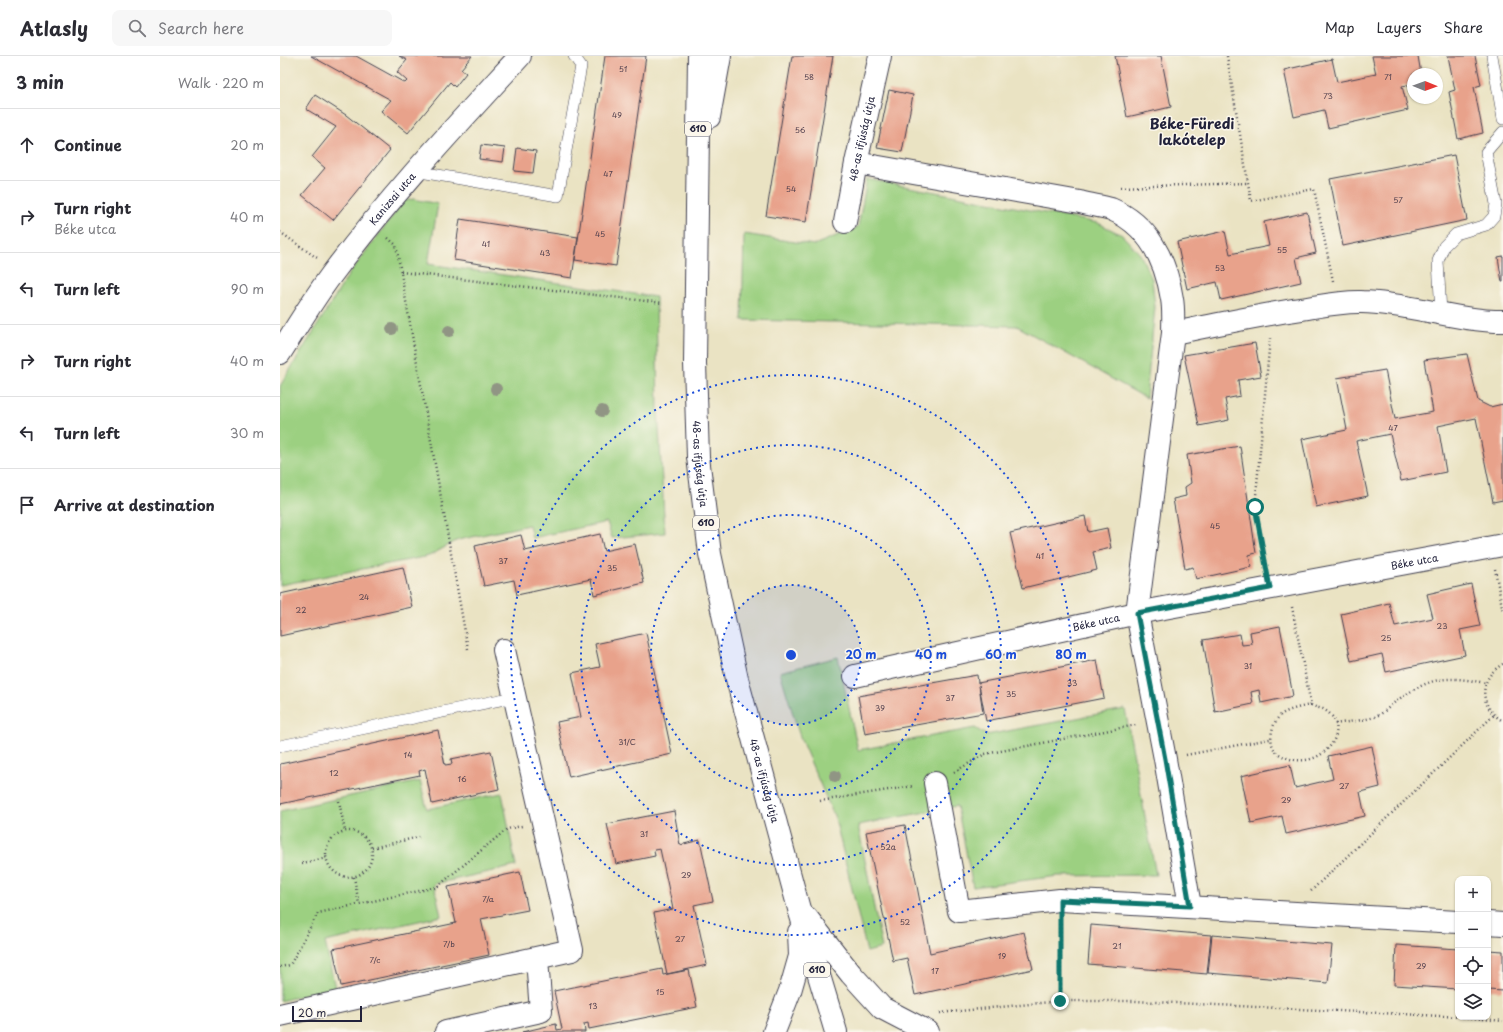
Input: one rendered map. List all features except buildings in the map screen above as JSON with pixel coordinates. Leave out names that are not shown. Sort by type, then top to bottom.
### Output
[{"type":"street","name":"Kanizsai utca","points":[[280,353],[335,271],[371,224],[414,171],[520,56]]},
{"type":"street","name":"48-as ifjúság útja","points":[[699,56],[695,364],[698,457],[710,554],[737,679],[799,909]]},
{"type":"street","points":[[697,203],[720,56]]},
{"type":"street","name":"48-as ifjúság útja","points":[[845,222],[856,163],[880,56]]},
{"type":"street","points":[[856,163],[1080,202],[1110,209],[1136,224],[1153,244],[1165,270],[1172,300],[1173,334],[1137,613],[1165,759],[1190,906]]},
{"type":"street","points":[[1173,334],[1272,313],[1338,303],[1361,302],[1388,304],[1441,312],[1485,321],[1503,321]]},
{"type":"street","name":"Béke utca","points":[[855,676],[1137,613],[1497,546]]},
{"type":"street","points":[[280,1015],[572,950],[504,650]]},
{"type":"street","points":[[935,783],[959,911],[1060,900],[1455,922]]},
{"type":"street","points":[[799,909],[851,974],[882,1008],[932,1022]]},
{"type":"street","points":[[774,1032],[790,991],[800,956],[799,909]]},
{"type":"street","name":"610","points":[[799,909],[836,1032]]},
{"type":"street","points":[[1491,923],[1503,924]]},
{"type":"street","points":[[446,1032],[541,1011],[537,959]]},
{"type":"lane","points":[[414,171],[558,196],[581,66],[574,56]]},
{"type":"lane","points":[[1492,56],[1503,119]]},
{"type":"lane","points":[[1441,312],[1438,261],[1444,246],[1456,234],[1486,225],[1494,216],[1496,204],[1486,152],[1503,132]]},
{"type":"lane","points":[[280,746],[514,698]]},
{"type":"path","points":[[1227,56],[1251,201],[1314,189],[1338,303]]},
{"type":"path","points":[[1116,187],[1248,183]]},
{"type":"path","points":[[371,224],[396,245],[468,649]]},
{"type":"path","points":[[280,232],[335,271]]},
{"type":"path","points":[[401,272],[662,303]]},
{"type":"path","points":[[1272,313],[1255,507],[1279,586],[1311,706]]},
{"type":"path","points":[[1497,546],[1503,612]]},
{"type":"path","points":[[1503,664],[1496,668],[1490,675],[1484,692],[1488,708],[1494,715],[1503,721]]},
{"type":"path","points":[[1335,724],[1377,716],[1399,699],[1422,685],[1438,679],[1457,678],[1486,683]]},
{"type":"path","points":[[1311,706],[1323,709],[1331,716],[1335,724],[1336,737],[1328,750],[1316,758],[1303,761],[1290,760],[1277,753],[1270,739],[1274,724],[1282,715],[1297,708],[1311,706]]},
{"type":"path","points":[[1288,913],[1494,715]]},
{"type":"path","points":[[820,801],[935,783],[986,754],[1158,721]]},
{"type":"path","points":[[1165,759],[1270,739]]},
{"type":"path","points":[[339,801],[346,831]]},
{"type":"path","points":[[280,967],[290,965],[318,913],[437,887],[507,829],[542,821]]},
{"type":"path","points":[[346,831],[356,832],[363,835],[369,841],[372,848],[373,856],[371,863],[367,870],[362,874],[347,878],[340,876],[328,866],[326,850],[328,843],[334,836],[346,831]]},
{"type":"path","points":[[372,848],[419,838]]},
{"type":"path","points":[[302,864],[326,858]]},
{"type":"path","points":[[354,877],[359,904]]},
{"type":"path","points":[[1060,900],[1060,1001]]},
{"type":"path","points":[[932,1022],[951,1012],[1060,1001],[1135,1001],[1462,1017],[1503,1021]]},
{"type":"green space","points":[[867,179],[1098,223],[1122,235],[1140,254],[1152,279],[1155,307],[1146,398],[1017,326],[742,320],[744,234],[814,245],[858,227]]},
{"type":"green space","points":[[413,199],[438,204],[428,264],[656,297],[658,411],[665,533],[612,538],[607,522],[532,538],[529,525],[458,540],[429,556],[280,585],[280,386],[349,274],[404,201]]},
{"type":"green space","points":[[838,657],[858,750],[975,728],[986,735],[1125,709],[1156,875],[1058,876],[973,887],[957,806],[858,825],[882,948],[867,952],[835,818],[801,740],[780,672]]},
{"type":"green space","points":[[420,781],[427,809],[502,793],[516,866],[434,884],[441,916],[325,942],[335,988],[280,1001],[280,811]]},
{"type":"district","name":"Béke-Füredi lakótelep","points":[[1192,132]]},
{"type":"route","points":[[1060,1001],[1060,900],[1190,906],[1165,759],[1137,613],[1270,588],[1255,507]]}]
